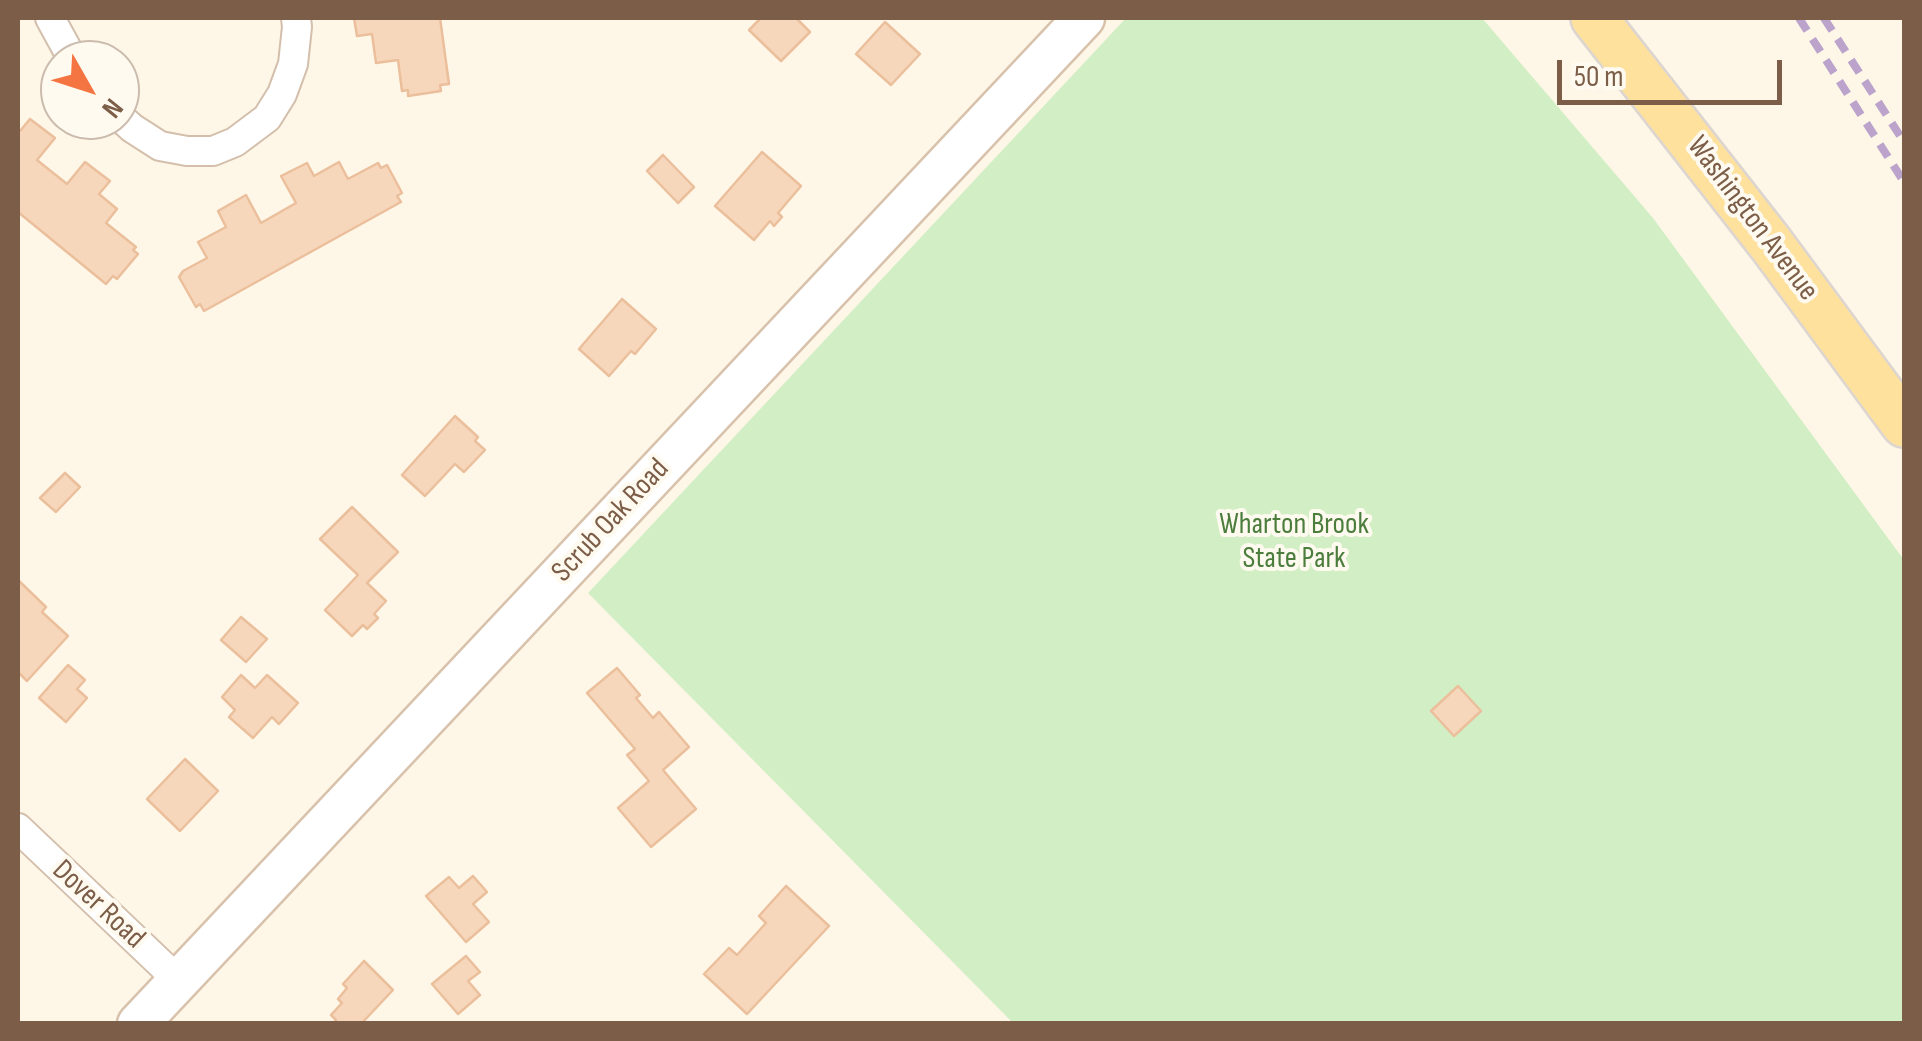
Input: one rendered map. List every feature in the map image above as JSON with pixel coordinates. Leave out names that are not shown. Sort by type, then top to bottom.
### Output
[{"type":"main road","name":"Scrub Oak Road","points":[[138,1024],[1084,18]]},
{"type":"main road","name":"Washington Avenue","points":[[1594,18],[1760,228],[1904,424]]},
{"type":"street","points":[[50,18],[62,40]]},
{"type":"street","points":[[140,133],[160,146],[187,152],[213,151],[235,142],[267,118],[282,94],[293,64],[296,18]]},
{"type":"street","name":"Dover Road","points":[[18,828],[179,981]]},
{"type":"green space","name":"Wharton Brook State Park","points":[[1126,18],[1482,18],[1653,218],[1904,560],[1904,1023],[1013,1023],[588,593]]},
{"type":"building","points":[[354,18],[440,18],[449,84],[440,85],[441,91],[408,96],[408,90],[402,91],[398,60],[376,63],[372,34],[357,36]]},
{"type":"building","points":[[761,18],[796,18],[810,32],[781,61],[749,30]]},
{"type":"building","points":[[885,22],[920,54],[891,85],[856,54]]},
{"type":"building","points":[[30,119],[40,127],[40,140],[53,140],[37,160],[67,184],[85,162],[110,181],[99,194],[117,209],[106,223],[136,247],[133,250],[138,254],[117,279],[113,276],[106,284],[18,212],[20,131]]},
{"type":"building","points":[[762,152],[801,186],[778,213],[782,217],[774,226],[770,221],[754,240],[715,206]]},
{"type":"building","points":[[663,155],[694,187],[678,203],[647,171]]},
{"type":"building","points":[[339,162],[348,179],[378,163],[381,168],[387,165],[402,193],[397,196],[401,202],[204,311],[200,304],[196,307],[179,277],[207,258],[198,242],[226,227],[218,211],[246,195],[261,223],[296,203],[281,176],[307,163],[314,176]]},
{"type":"building","points":[[622,299],[656,329],[609,376],[579,349]]},
{"type":"building","points":[[455,416],[478,437],[475,441],[485,450],[464,472],[455,464],[425,496],[402,475]]},
{"type":"building","points":[[65,473],[80,487],[56,512],[40,498]]},
{"type":"building","points":[[352,507],[398,552],[367,583],[386,601],[374,614],[378,618],[352,636],[325,610],[358,575],[320,539]]},
{"type":"building","points":[[18,580],[46,607],[42,612],[68,636],[27,681],[18,672]]},
{"type":"building","points":[[241,617],[267,639],[246,662],[221,640]]},
{"type":"building","points":[[68,665],[85,680],[77,689],[87,698],[66,722],[39,698]]},
{"type":"building","points":[[617,668],[653,718],[659,712],[689,747],[663,770],[696,809],[651,847],[618,808],[649,781],[627,755],[635,749],[587,693]]},
{"type":"building","points":[[241,675],[255,688],[267,675],[298,703],[279,724],[272,717],[253,738],[229,717],[235,710],[222,697]]},
{"type":"building","points":[[1458,686],[1481,711],[1454,736],[1431,711]]},
{"type":"building","points":[[185,759],[218,791],[180,831],[147,799]]},
{"type":"building","points":[[473,876],[487,892],[473,904],[489,922],[466,942],[426,896],[449,877],[459,888]]},
{"type":"building","points":[[786,886],[829,926],[747,1014],[704,974],[729,948],[737,955],[766,923],[759,916]]},
{"type":"building","points":[[466,956],[480,972],[468,981],[480,995],[458,1014],[432,984]]},
{"type":"building","points":[[364,961],[393,990],[361,1024],[333,1024],[336,1020],[331,1015],[342,1003],[338,999],[347,988],[343,984]]},
{"type":"railway","points":[[1799,18],[1904,182]]},
{"type":"railway","points":[[1824,18],[1904,142]]}]
